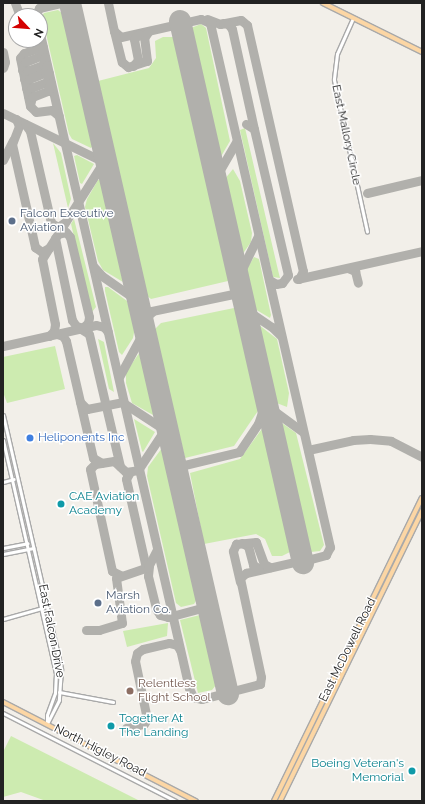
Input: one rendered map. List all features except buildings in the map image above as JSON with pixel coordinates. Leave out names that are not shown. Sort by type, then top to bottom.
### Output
[{"type":"main road","points":[[322,3],[422,52]]},
{"type":"main road","name":"East McDowell Road","points":[[274,801],[422,498]]},
{"type":"main road","name":"East McDowell Road","points":[[280,801],[422,511]]},
{"type":"main road","name":"North Higley Road","points":[[3,702],[196,801]]},
{"type":"street","name":"East Mallory Circle","points":[[353,18],[337,54],[334,80],[368,231]]},
{"type":"street","name":"East Falcon Drive","points":[[3,415],[61,669],[61,692],[57,706],[47,724]]},
{"type":"street","name":"East Falcon Drive","points":[[3,440],[56,673],[55,691],[47,715],[47,724]]},
{"type":"street","points":[[3,482],[18,478]]},
{"type":"street","points":[[3,548],[32,542]]},
{"type":"street","points":[[3,554],[33,548]]},
{"type":"street","points":[[3,619],[42,608],[47,608]]},
{"type":"street","points":[[55,691],[113,702]]},
{"type":"street","name":"North Higley Road","points":[[3,713],[176,801]]},
{"type":"green space","points":[[58,10],[63,14],[93,145],[91,148],[72,139],[69,134],[48,42],[48,12]]},
{"type":"green space","points":[[201,24],[206,28],[230,141],[219,160],[190,31],[191,28]]},
{"type":"green space","points":[[163,37],[173,37],[177,46],[230,276],[228,281],[151,299],[146,295],[98,81],[149,68],[156,58],[155,41]]},
{"type":"green space","points":[[245,128],[280,278],[273,277],[240,130]]},
{"type":"green space","points":[[53,143],[61,153],[71,199],[68,208]]},
{"type":"green space","points":[[77,155],[94,164],[82,184],[80,183],[74,156]]},
{"type":"green space","points":[[233,169],[240,181],[252,233],[251,242],[242,255],[224,180]]},
{"type":"green space","points":[[98,180],[101,180],[123,282],[103,270],[98,261],[85,207],[87,199]]},
{"type":"green space","points":[[74,219],[96,307],[92,312],[71,224]]},
{"type":"green space","points":[[254,257],[259,259],[271,315],[270,318],[253,308],[245,272]]},
{"type":"green space","points":[[105,287],[108,287],[127,301],[135,327],[133,338],[122,355],[119,352],[105,291]]},
{"type":"green space","points":[[234,308],[238,313],[260,408],[234,446],[185,458],[154,330],[161,323]]},
{"type":"green space","points":[[259,325],[277,339],[289,393],[287,407],[274,402],[257,327]]},
{"type":"green space","points":[[98,339],[104,342],[114,392],[109,389]]},
{"type":"green space","points":[[55,346],[65,389],[7,403],[3,392],[3,357]]},
{"type":"green space","points":[[140,352],[154,412],[153,415],[132,403],[126,383],[126,372]]},
{"type":"green space","points":[[134,419],[155,432],[143,452],[142,451]]},
{"type":"green space","points":[[279,421],[296,433],[324,545],[320,551],[311,552],[308,549]]},
{"type":"green space","points":[[264,426],[290,541],[290,552],[282,556],[272,556],[265,539],[256,534],[204,544],[190,473],[240,459]]},
{"type":"green space","points":[[162,448],[197,599],[194,604],[181,607],[176,603],[147,476],[148,467]]},
{"type":"green space","points":[[200,615],[216,685],[212,690],[198,693],[180,620]]},
{"type":"green space","points":[[168,623],[167,636],[127,647],[123,631]]},
{"type":"green space","points":[[11,736],[140,801],[46,801],[21,792],[3,797],[3,752]]},
{"type":"taxiway","points":[[15,3],[17,8]]},
{"type":"taxiway","points":[[39,8],[60,3]]},
{"type":"taxiway","points":[[108,3],[114,31],[121,37],[201,19],[210,23],[330,547],[326,555],[303,561]]},
{"type":"taxiway","points":[[207,19],[220,24],[241,20],[247,25],[303,271],[299,279]]},
{"type":"taxiway","points":[[223,23],[228,24],[232,29],[254,129]]},
{"type":"taxiway","points":[[114,31],[122,62],[128,67],[147,61],[144,38],[148,32]]},
{"type":"taxiway","points":[[133,66],[138,60],[134,39],[139,34]]},
{"type":"taxiway","points":[[38,48],[24,53],[20,58],[30,106],[36,112],[52,110],[59,116]]},
{"type":"taxiway","points":[[43,48],[189,688],[193,697],[202,699],[260,684],[261,677],[240,578],[246,573],[303,560]]},
{"type":"taxiway","points":[[22,70],[25,62],[41,56],[43,48]]},
{"type":"taxiway","points":[[3,52],[5,62],[3,68]]},
{"type":"taxiway","points":[[24,79],[27,71],[43,65],[45,57]]},
{"type":"taxiway","points":[[26,88],[29,79],[45,73],[47,65]]},
{"type":"taxiway","points":[[28,96],[31,88],[47,82],[49,73]]},
{"type":"taxiway","points":[[30,105],[32,97],[48,91],[51,82]]},
{"type":"taxiway","points":[[3,113],[102,161],[108,170]]},
{"type":"taxiway","points":[[16,119],[19,126],[12,144],[35,247],[42,252],[49,248]]},
{"type":"taxiway","points":[[25,124],[30,131],[51,223],[58,227],[64,223]]},
{"type":"taxiway","points":[[246,124],[254,129],[288,275],[282,283],[276,284],[269,280]]},
{"type":"taxiway","points":[[3,160],[13,140]]},
{"type":"taxiway","points":[[216,184],[217,175],[237,141]]},
{"type":"taxiway","points":[[49,336],[54,331],[55,324],[42,259],[102,164],[104,151]]},
{"type":"taxiway","points":[[367,193],[422,180]]},
{"type":"taxiway","points":[[58,234],[66,232],[70,237],[89,317],[88,323],[81,329]]},
{"type":"taxiway","points":[[238,277],[258,236]]},
{"type":"taxiway","points":[[55,238],[72,320],[76,326],[84,328]]},
{"type":"taxiway","points":[[297,279],[422,251]]},
{"type":"taxiway","points":[[94,267],[102,276],[138,301],[147,312],[233,294],[239,282]]},
{"type":"taxiway","points":[[348,268],[355,271],[358,283]]},
{"type":"taxiway","points":[[233,294],[241,298],[244,303]]},
{"type":"taxiway","points":[[245,309],[272,327],[281,336]]},
{"type":"taxiway","points":[[119,377],[145,329],[145,318],[152,312]]},
{"type":"taxiway","points":[[3,346],[96,325],[104,327],[108,332]]},
{"type":"taxiway","points":[[81,329],[89,334],[120,466]]},
{"type":"taxiway","points":[[57,334],[63,336],[66,341],[93,458],[102,463]]},
{"type":"taxiway","points":[[266,401],[270,408],[303,432]]},
{"type":"taxiway","points":[[176,467],[239,452],[258,424],[266,401]]},
{"type":"taxiway","points":[[80,402],[87,409],[122,402],[168,432]]},
{"type":"taxiway","points":[[120,575],[112,571],[90,469],[95,464],[114,461],[126,472],[138,470],[167,426]]},
{"type":"taxiway","points":[[308,450],[353,440],[370,439],[391,441],[422,457]]},
{"type":"taxiway","points":[[130,472],[126,479],[146,568]]},
{"type":"taxiway","points":[[240,582],[233,551],[236,544],[256,542],[264,564],[270,567]]},
{"type":"taxiway","points":[[242,543],[248,546],[253,565],[260,569]]},
{"type":"taxiway","points":[[86,630],[99,630],[122,623],[116,578],[148,567],[157,549]]},
{"type":"taxiway","points":[[149,566],[148,576],[156,609],[160,615],[168,617],[209,606]]},
{"type":"taxiway","points":[[126,728],[144,724],[147,719],[135,661],[137,653],[143,649],[169,643],[177,645],[180,650]]},
{"type":"runway","points":[[70,3],[228,694]]},
{"type":"runway","points":[[180,21],[303,563]]},
{"type":"place","name":"Falcon Executive Aviation","points":[[12,221]]},
{"type":"place","name":"Heliponents Inc","points":[[30,438]]},
{"type":"place","name":"CAE Aviation Academy","points":[[61,504]]},
{"type":"place","name":"Marsh Aviation Co.","points":[[98,603]]},
{"type":"place","name":"Relentless Flight School","points":[[130,691]]},
{"type":"place","name":"Together At The Landing","points":[[111,726]]},
{"type":"place","name":"Boeing Veteran's Memorial","points":[[412,771]]}]
